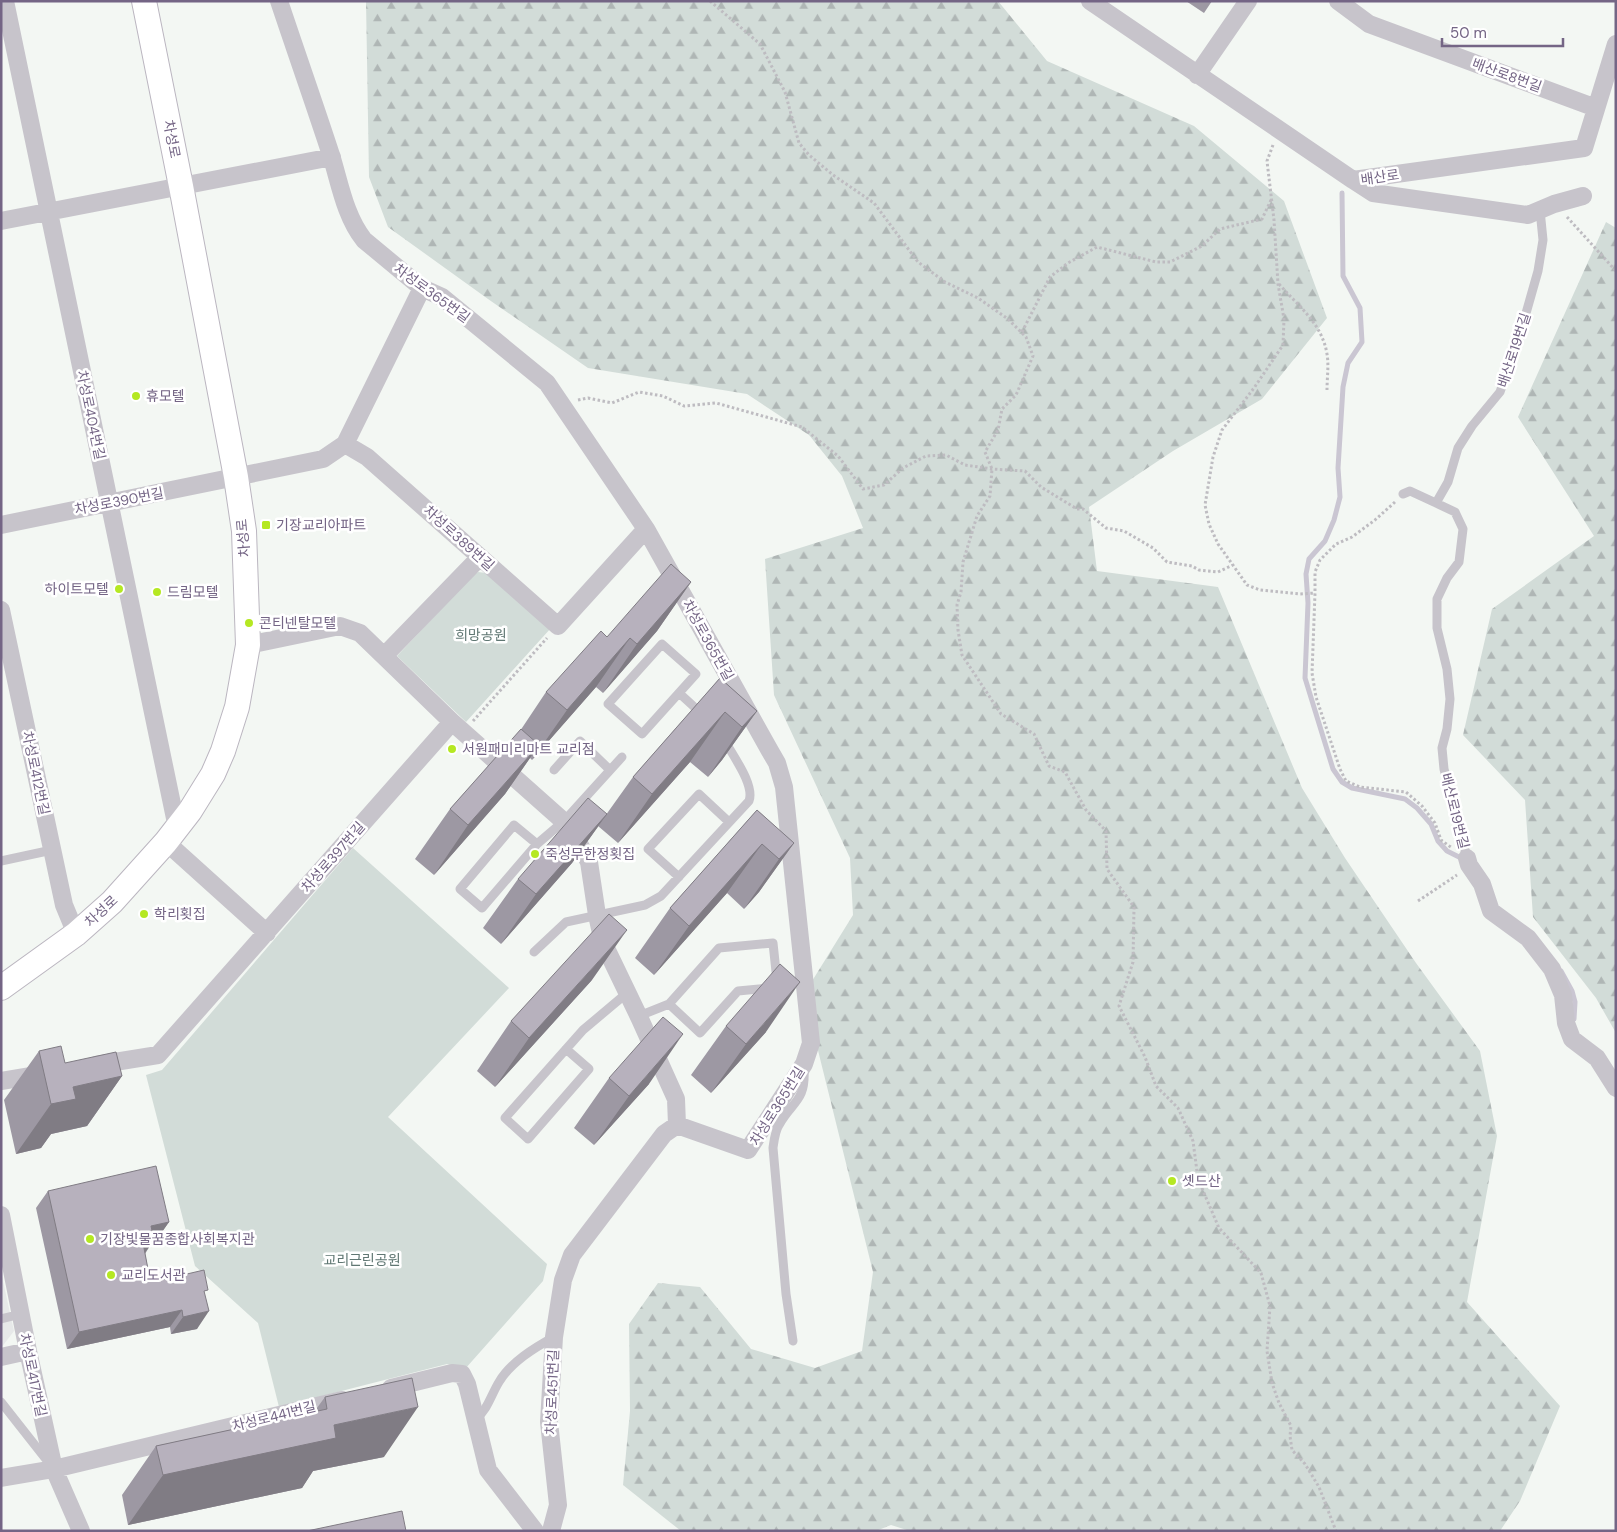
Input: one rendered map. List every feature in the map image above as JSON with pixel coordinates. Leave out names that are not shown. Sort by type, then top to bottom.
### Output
[{"type":"main road","name":"차성로","points":[[1,988],[76,934],[112,902],[172,835],[200,796],[223,751],[237,707],[248,645],[244,530],[236,477],[144,1]]},
{"type":"street","name":"차성로404번길","points":[[5,1],[110,503],[172,835]]},
{"type":"street","name":"차성로365번길","points":[[279,1],[332,157],[351,222],[357,232],[422,288],[442,297],[547,383],[646,529],[781,774],[785,796],[810,1043],[804,1064],[748,1150],[677,1125]]},
{"type":"street","name":"배산로","points":[[1090,1],[1353,180],[1584,148],[1616,44]]},
{"type":"street","points":[[1197,75],[1248,1]]},
{"type":"street","name":"배산로8번길","points":[[1338,1],[1369,24],[1596,108]]},
{"type":"street","points":[[1,221],[332,157]]},
{"type":"street","points":[[1353,180],[1373,193],[1528,215],[1583,196]]},
{"type":"street","points":[[236,477],[323,459],[345,444],[422,288]]},
{"type":"street","name":"차성로389번길","points":[[345,444],[367,457],[558,626]]},
{"type":"street","name":"차성로390번길","points":[[1,525],[236,477]]},
{"type":"street","points":[[558,626],[646,529]]},
{"type":"street","points":[[384,656],[480,557]]},
{"type":"street","name":"차성로412번길","points":[[1,610],[64,905],[76,934]]},
{"type":"street","points":[[248,645],[340,626],[360,633],[458,727],[570,827],[589,862],[603,942],[676,1099],[677,1125]]},
{"type":"street","name":"차성로397번길","points":[[78,1068],[158,1055],[267,933],[458,727]]},
{"type":"street","points":[[172,835],[267,933]]},
{"type":"street","name":"배산로19번길","points":[[1467,860],[1482,884],[1491,911],[1528,938],[1552,968],[1563,995],[1566,1023],[1572,1039],[1598,1058],[1616,1088]]},
{"type":"street","points":[[1,1081],[59,1072]]},
{"type":"street","name":"차성로451번길","points":[[551,1531],[558,1505],[549,1422],[554,1337],[562,1280],[572,1255],[664,1134],[677,1125]]},
{"type":"street","name":"차성로417번길","points":[[1,1215],[20,1314],[54,1469],[81,1531]]},
{"type":"street","points":[[1,1357],[28,1351]]},
{"type":"street","points":[[374,1392],[452,1373],[462,1374],[467,1384],[488,1470],[535,1531]]},
{"type":"street","name":"차성로441번길","points":[[1,1478],[54,1469],[355,1396]]},
{"type":"lane","name":"배산로19번길","points":[[1436,503],[1448,482],[1458,448],[1472,426],[1500,392],[1519,338],[1538,271],[1547,207]]},
{"type":"lane","name":"배산로19번길","points":[[1402,494],[1410,492],[1455,512],[1463,529],[1459,562],[1446,578],[1437,599],[1437,628],[1447,668],[1450,700],[1447,729],[1442,748],[1444,769],[1467,860]]},
{"type":"lane","points":[[662,644],[696,674],[679,693],[642,734],[608,704],[662,644]]},
{"type":"lane","points":[[679,693],[706,719]]},
{"type":"lane","points":[[534,952],[566,922],[640,907],[654,902],[748,801],[750,786],[720,731]]},
{"type":"lane","points":[[554,770],[580,741],[610,770]]},
{"type":"lane","points":[[537,844],[514,825],[460,889],[482,908],[537,844],[564,821],[622,757]]},
{"type":"lane","points":[[679,877],[648,849],[699,794],[729,822]]},
{"type":"lane","points":[[1,861],[52,850]]},
{"type":"lane","points":[[639,1016],[669,1004],[719,948],[773,943],[777,987],[738,991],[700,1033],[669,1004]]},
{"type":"lane","points":[[566,1049],[589,1070],[528,1138],[505,1118],[566,1049],[583,1030],[628,993]]},
{"type":"lane","points":[[793,1341],[786,1294],[773,1148],[778,1126],[800,1098],[804,1078],[804,1064]]},
{"type":"lane","points":[[1,1319],[20,1314]]},
{"type":"lane","points":[[476,1419],[483,1413],[500,1380],[509,1370],[530,1350],[554,1337]]},
{"type":"lane","points":[[1,1402],[54,1469]]},
{"type":"path","points":[[710,1],[760,44],[785,92],[800,143],[809,155],[833,176],[874,203],[918,262],[945,282],[978,298],[1008,319],[1026,337],[1033,356],[1016,395],[1002,409],[998,430],[985,452],[992,469],[990,496],[977,516],[963,562],[961,592],[957,605],[962,655],[1001,714],[1034,734],[1049,766],[1065,772],[1086,810],[1106,831],[1108,868],[1134,907],[1132,962],[1119,1006],[1145,1057],[1156,1086],[1178,1108],[1193,1141],[1198,1179],[1219,1228],[1262,1273],[1270,1306],[1267,1351],[1272,1383],[1278,1403],[1291,1426],[1292,1450],[1319,1487],[1336,1531]]},
{"type":"path","points":[[1280,131],[1275,138],[1267,162],[1272,199],[1278,284],[1284,319],[1283,345],[1254,388],[1222,430],[1213,456],[1205,505],[1209,524],[1218,544],[1247,585],[1260,590],[1303,594],[1313,593]]},
{"type":"path","points":[[1022,332],[1050,277],[1068,263],[1097,247],[1156,262],[1170,262],[1202,246],[1220,229],[1262,219],[1272,199]]},
{"type":"path","points":[[1547,207],[1616,271]]},
{"type":"path","points":[[1278,284],[1311,317],[1323,336],[1328,356],[1326,390]]},
{"type":"path","points":[[564,407],[570,402],[588,398],[612,403],[639,392],[663,396],[684,406],[716,403],[802,427],[838,456],[862,489],[884,486],[903,468],[926,456],[946,455],[965,465],[1026,471],[1042,487],[1077,509],[1083,508],[1106,528],[1124,531],[1153,548],[1167,562],[1192,566],[1199,570],[1218,572],[1233,566]]},
{"type":"path","points":[[1402,494],[1375,520],[1352,537],[1336,544],[1320,560],[1315,572],[1313,593],[1312,673],[1316,696],[1340,769],[1346,781],[1360,786],[1406,792],[1422,806],[1435,823],[1441,840],[1462,853],[1467,860],[1455,876],[1418,901]]},
{"type":"path","points":[[458,727],[558,626]]},
{"type":"shaded area","points":[[1,1272],[14,1331],[1,1348]]},
{"type":"green space","points":[[366,1],[998,1],[1047,61],[1194,126],[1284,201],[1327,318],[1262,399],[1173,451],[1089,507],[1097,571],[1218,587],[1302,788],[1345,858],[1416,963],[1480,1051],[1497,1136],[1467,1302],[1560,1406],[1520,1501],[1500,1531],[910,1531],[891,1525],[876,1531],[681,1531],[623,1485],[630,1411],[629,1324],[658,1283],[700,1287],[751,1349],[815,1368],[862,1351],[873,1272],[804,994],[853,915],[850,858],[774,695],[765,559],[863,528],[842,476],[809,435],[747,394],[588,368],[388,227],[369,177]]},
{"type":"green space","points":[[1606,222],[1616,228],[1616,1033],[1596,998],[1533,917],[1525,800],[1463,735],[1492,609],[1594,536],[1518,417]]},
{"type":"green space","name":"희망공원","points":[[478,572],[486,573],[551,628],[466,722],[397,656],[472,576]]},
{"type":"green space","name":"교리근린공원","points":[[353,848],[509,988],[388,1117],[547,1264],[543,1281],[465,1369],[447,1364],[279,1407],[258,1323],[195,1266],[146,1075],[162,1070]]},
{"type":"building","points":[[671,564],[691,582],[637,644],[630,638],[567,710],[546,692],[601,631],[607,637]]},
{"type":"building","points":[[720,678],[757,711],[742,727],[725,712],[652,794],[633,777]]},
{"type":"building","points":[[521,729],[539,745],[468,825],[450,809]]},
{"type":"building","points":[[588,798],[607,814],[536,894],[518,879]]},
{"type":"building","points":[[757,810],[794,843],[779,859],[762,844],[689,926],[670,908]]},
{"type":"building","points":[[609,914],[627,930],[529,1038],[511,1021]]},
{"type":"building","points":[[780,964],[800,982],[746,1044],[726,1026]]},
{"type":"building","points":[[663,1017],[683,1034],[629,1096],[609,1078]]},
{"type":"building","points":[[61,1046],[65,1063],[116,1052],[122,1076],[73,1087],[76,1099],[51,1104],[39,1051]]},
{"type":"building","points":[[156,1166],[169,1222],[151,1226],[154,1240],[143,1243],[148,1269],[155,1268],[157,1281],[204,1270],[208,1290],[204,1291],[209,1311],[183,1317],[182,1310],[79,1332],[48,1191]]},
{"type":"building","points":[[412,1378],[418,1407],[334,1425],[336,1438],[163,1475],[156,1446],[327,1409],[325,1397]]},
{"type":"building","points":[[402,1511],[406,1531],[307,1531]]},
{"type":"waterway","points":[[1342,193],[1343,276],[1360,308],[1362,342],[1348,363],[1343,387],[1338,468],[1340,497],[1334,520],[1325,541],[1309,559],[1306,574],[1308,603],[1305,678],[1333,769],[1342,782],[1352,788],[1405,799],[1417,808],[1431,824],[1438,841],[1447,851],[1463,859]]},
{"type":"waterway","points":[[1561,971],[1572,991],[1575,1002],[1574,1019]]},
{"type":"place","name":"휴모텔","points":[[136,396]]},
{"type":"place","name":"기장교리아파트","points":[[266,525]]},
{"type":"place","name":"하이트모텔","points":[[119,589]]},
{"type":"place","name":"드림모텔","points":[[157,592]]},
{"type":"place","name":"콘티넨탈모텔","points":[[249,623]]},
{"type":"place","name":"서원패미리마트 교리점","points":[[452,749]]},
{"type":"place","name":"죽성무한정횟집","points":[[535,854]]},
{"type":"place","name":"학리횟집","points":[[144,914]]},
{"type":"place","name":"셋드산","points":[[1172,1181]]},
{"type":"place","name":"기장빛물꿈종합사회복지관","points":[[90,1239]]},
{"type":"place","name":"교리도서관","points":[[111,1275]]}]
